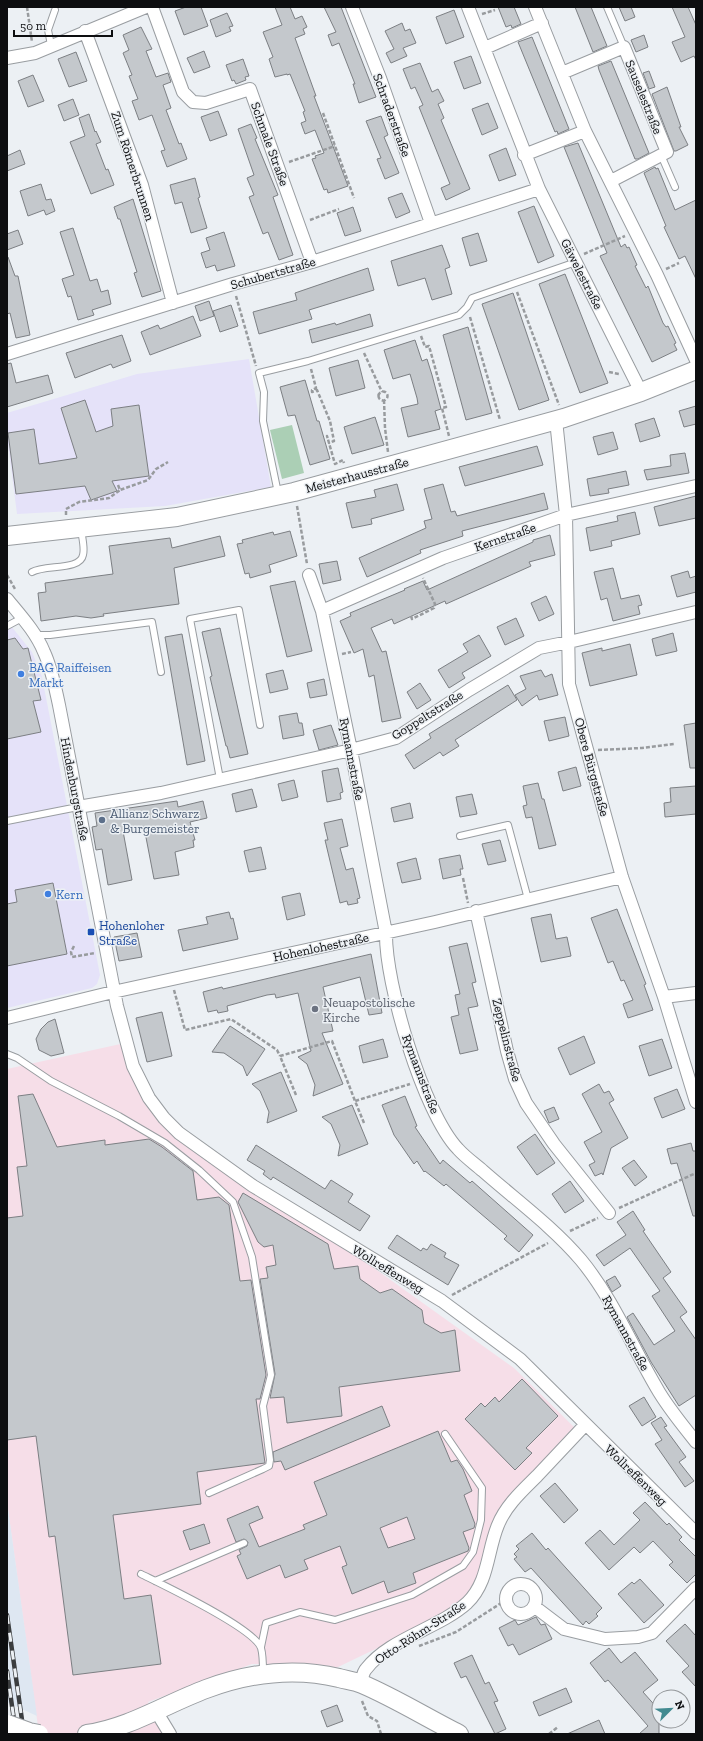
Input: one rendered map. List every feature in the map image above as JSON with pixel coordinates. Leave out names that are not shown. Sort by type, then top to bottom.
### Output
[{"type":"street","points":[[7,58],[35,53],[51,45],[146,7]]},
{"type":"street","name":"Schmale Straße","points":[[152,7],[183,92],[193,102],[206,103],[250,89],[312,262]]},
{"type":"street","name":"Schraderstraße","points":[[352,7],[380,78],[431,223]]},
{"type":"street","name":"Gäwelestraße","points":[[468,7],[538,189],[641,392]]},
{"type":"street","points":[[535,7],[585,131],[611,181],[634,232],[658,275],[696,360]]},
{"type":"street","points":[[485,48],[542,23]]},
{"type":"street","name":"Zum Römerbrunnen","points":[[85,31],[142,186],[173,303]]},
{"type":"street","name":"Sauselestraße","points":[[562,73],[624,47],[667,152],[661,155]]},
{"type":"street","points":[[524,155],[585,131]]},
{"type":"street","points":[[611,181],[661,155]]},
{"type":"street","name":"Schubertstraße","points":[[7,354],[233,284],[312,262],[538,189]]},
{"type":"street","name":"Meisterhausstraße","points":[[7,536],[177,517],[286,493],[560,419],[641,392],[696,370]]},
{"type":"street","name":"Obere Bürgstraße","points":[[560,419],[566,515],[569,684],[622,877],[664,996],[696,1102]]},
{"type":"street","name":"Kernstraße","points":[[322,611],[443,558],[566,515],[696,486]]},
{"type":"street","name":"Rymannstraße","points":[[309,575],[322,611],[351,750],[386,933],[386,949],[402,1025],[422,1080],[443,1129],[457,1149],[559,1237],[593,1276],[610,1301],[659,1392],[696,1442]]},
{"type":"street","name":"Hindenburgstraße","points":[[7,599],[35,635],[44,650],[50,667],[113,992]]},
{"type":"street","name":"Goppeltstraße","points":[[78,807],[161,793],[351,750],[396,738],[469,690],[539,648],[696,612]]},
{"type":"street","name":"Hohenlohestraße","points":[[7,1018],[113,992],[386,933],[622,877]]},
{"type":"street","name":"Zeppelinstraße","points":[[473,912],[507,1051],[515,1079],[527,1106],[554,1144],[608,1213]]},
{"type":"street","name":"Wollreffenweg","points":[[113,992],[133,1066],[149,1098],[164,1118],[179,1132],[253,1186],[442,1301],[520,1359],[585,1425],[696,1533]]},
{"type":"street","points":[[664,996],[696,993]]},
{"type":"street","name":"Otto-Röhm-Straße","points":[[361,1683],[365,1670],[376,1658],[401,1642],[447,1617],[467,1602],[479,1586],[486,1569],[498,1525],[512,1501],[585,1425]]},
{"type":"street","points":[[521,1584],[532,1588],[537,1597],[535,1607],[527,1613],[517,1614],[511,1610],[506,1600],[508,1592],[514,1586],[521,1584]]},
{"type":"street","points":[[535,1607],[564,1629],[604,1639],[638,1637],[652,1633],[696,1588]]},
{"type":"street","points":[[87,1734],[122,1724],[156,1711],[205,1689],[241,1677],[264,1673],[318,1673],[361,1683],[459,1734]]},
{"type":"street","points":[[156,1711],[170,1734]]},
{"type":"street","points":[[7,1724],[39,1734]]},
{"type":"lane","points":[[607,7],[624,47]]},
{"type":"lane","points":[[51,45],[48,30],[55,10]]},
{"type":"lane","points":[[661,155],[675,188]]},
{"type":"lane","points":[[286,493],[263,421],[264,392],[260,373],[308,361],[459,315],[467,307],[472,298],[514,284],[575,260]]},
{"type":"lane","points":[[32,572],[44,568],[74,564],[80,561],[84,554],[73,529]]},
{"type":"lane","points":[[220,779],[190,619],[238,610],[260,725]]},
{"type":"lane","points":[[7,626],[22,618]]},
{"type":"lane","points":[[35,635],[50,635],[152,622],[161,672]]},
{"type":"lane","points":[[7,822],[78,807]]},
{"type":"lane","points":[[460,836],[508,825],[528,899]]},
{"type":"lane","points":[[7,1054],[17,1058],[51,1081],[119,1116],[165,1143],[199,1170],[233,1202],[252,1257],[271,1375],[263,1406],[270,1460],[269,1466],[263,1470],[209,1493]]},
{"type":"lane","points":[[264,1673],[261,1647],[266,1623],[300,1612],[335,1620],[412,1595],[463,1566],[473,1552],[481,1520],[482,1488],[445,1434]]},
{"type":"lane","points":[[155,1581],[244,1543]]},
{"type":"lane","points":[[141,1574],[231,1622],[253,1638],[261,1647]]},
{"type":"path","points":[[27,7],[32,42]]},
{"type":"path","points":[[323,113],[354,198]]},
{"type":"path","points":[[277,166],[335,146]]},
{"type":"path","points":[[298,224],[339,210]]},
{"type":"path","points":[[575,260],[634,232]]},
{"type":"path","points":[[233,284],[253,358],[260,373]]},
{"type":"path","points":[[514,284],[560,419]]},
{"type":"path","points":[[467,307],[504,434]]},
{"type":"path","points":[[419,327],[425,348],[429,346],[446,407],[442,408],[453,449]]},
{"type":"path","points":[[360,345],[382,392],[387,394],[387,399],[384,400],[384,428],[390,466]]},
{"type":"path","points":[[308,361],[316,388],[312,390],[312,392],[317,390],[330,421],[334,441],[329,442],[327,436],[335,464],[343,460],[347,477]]},
{"type":"path","points":[[382,392],[378,397],[381,400],[384,400]]},
{"type":"path","points":[[73,529],[66,509],[79,502],[109,498],[120,490],[148,480],[156,469],[168,462]]},
{"type":"path","points":[[118,485],[120,490]]},
{"type":"path","points":[[286,493],[309,575]]},
{"type":"path","points":[[411,616],[412,619],[432,611],[435,606],[419,569]]},
{"type":"path","points":[[588,752],[605,749],[642,748],[674,744]]},
{"type":"path","points":[[463,878],[473,912]]},
{"type":"path","points":[[74,946],[71,952],[72,957],[105,951]]},
{"type":"path","points":[[171,979],[186,1030],[231,1019],[278,1050],[296,1095]]},
{"type":"path","points":[[280,1056],[332,1041],[364,1123]]},
{"type":"path","points":[[355,1101],[422,1080]]},
{"type":"path","points":[[401,1642],[421,1647],[456,1632],[506,1600]]},
{"type":"path","points":[[361,1683],[360,1695],[368,1716],[377,1721],[381,1734]]},
{"type":"path","points":[[549,1734],[558,1727]]},
{"type":"shaded area","points":[[249,359],[271,487],[165,506],[17,514],[7,436],[7,413],[137,374]]},
{"type":"shaded area","points":[[7,621],[32,652],[42,677],[100,975],[97,984],[92,988],[7,1008]]},
{"type":"shaded area","points":[[125,1043],[165,1119],[514,1368],[576,1429],[509,1502],[483,1569],[465,1599],[442,1617],[336,1668],[306,1665],[252,1664],[148,1702],[166,1734],[39,1734],[7,1502],[7,1069]]},
{"type":"shaded area","points":[[7,1502],[37,1716],[7,1702]]},
{"type":"green space","points":[[292,425],[304,473],[282,479],[270,430]]},
{"type":"building","points":[[186,7],[201,7],[208,26],[184,35],[175,11]]},
{"type":"building","points":[[275,7],[290,7],[295,19],[302,16],[307,27],[303,29],[305,34],[295,38],[316,96],[314,96],[348,186],[328,193],[327,189],[324,190],[312,159],[316,158],[315,156],[324,153],[315,130],[305,134],[301,123],[306,121],[303,112],[305,111],[290,74],[275,77],[269,59],[273,57],[263,32],[282,25]]},
{"type":"building","points":[[324,7],[341,7],[376,97],[359,103],[353,84],[355,84],[339,43],[332,46],[328,35],[336,32]]},
{"type":"building","points":[[498,7],[514,7],[521,24],[512,28],[511,25],[506,27]]},
{"type":"building","points":[[575,7],[591,7],[607,46],[593,52]]},
{"type":"building","points":[[619,7],[631,7],[635,17],[625,21]]},
{"type":"building","points":[[672,7],[688,7],[696,25],[696,60],[694,56],[681,62],[672,42],[685,37]]},
{"type":"building","points":[[454,10],[464,37],[446,44],[436,17]]},
{"type":"building","points":[[227,13],[233,26],[229,27],[231,31],[216,37],[210,20]]},
{"type":"building","points":[[402,23],[405,31],[410,29],[416,43],[403,48],[407,56],[391,63],[386,53],[394,49],[385,31]]},
{"type":"building","points":[[141,27],[152,49],[146,51],[156,77],[168,73],[171,82],[163,85],[171,108],[166,110],[179,144],[181,143],[187,159],[167,167],[161,151],[165,150],[152,115],[139,120],[132,101],[138,99],[129,76],[132,75],[123,53],[129,50],[123,35]]},
{"type":"building","points":[[644,35],[648,47],[636,52],[631,40]]},
{"type":"building","points":[[532,37],[569,129],[558,134],[557,131],[555,132],[518,42]]},
{"type":"building","points":[[204,51],[210,67],[194,73],[187,58]]},
{"type":"building","points":[[76,52],[87,81],[69,87],[58,59]]},
{"type":"building","points":[[471,56],[481,83],[464,89],[454,62]]},
{"type":"building","points":[[243,59],[249,76],[245,77],[246,80],[236,84],[234,80],[232,81],[226,65]]},
{"type":"building","points":[[611,61],[649,153],[638,159],[635,159],[599,70],[598,66]]},
{"type":"building","points":[[420,63],[432,92],[438,89],[444,101],[438,104],[444,118],[441,120],[470,189],[446,200],[441,188],[450,184],[419,107],[423,105],[415,87],[411,89],[403,69]]},
{"type":"building","points":[[649,71],[655,87],[649,89],[643,73]]},
{"type":"building","points":[[33,75],[44,101],[28,107],[18,81]]},
{"type":"building","points":[[667,87],[681,127],[679,127],[688,145],[676,151],[674,151],[652,94]]},
{"type":"building","points":[[73,99],[79,115],[64,121],[58,105]]},
{"type":"building","points":[[488,103],[498,128],[482,135],[472,109]]},
{"type":"building","points":[[218,111],[227,135],[210,141],[201,117]]},
{"type":"building","points":[[89,114],[95,132],[96,131],[101,142],[96,144],[106,170],[108,169],[114,185],[91,194],[70,142],[85,136],[79,118]]},
{"type":"building","points":[[381,116],[388,135],[384,137],[399,173],[385,179],[377,159],[381,158],[366,121]]},
{"type":"building","points":[[251,124],[257,138],[255,139],[278,195],[273,197],[293,255],[279,260],[268,232],[263,234],[249,197],[254,195],[247,178],[254,175],[238,129]]},
{"type":"building","points":[[578,143],[621,247],[625,244],[627,248],[629,247],[637,265],[635,266],[646,288],[648,286],[663,323],[666,327],[668,326],[676,343],[674,344],[677,350],[652,362],[600,256],[607,253],[564,147]]},
{"type":"building","points":[[506,148],[516,175],[499,181],[489,155]]},
{"type":"building","points":[[20,150],[25,164],[7,171],[7,156]]},
{"type":"building","points":[[655,167],[656,169],[658,168],[675,210],[696,200],[696,279],[685,256],[679,259],[664,227],[666,226],[644,173]]},
{"type":"building","points":[[195,178],[200,197],[198,198],[207,228],[191,233],[182,202],[175,204],[170,185]]},
{"type":"building","points":[[41,184],[46,200],[51,199],[55,211],[46,215],[44,210],[28,216],[20,191]]},
{"type":"building","points":[[402,193],[410,212],[396,218],[388,198]]},
{"type":"building","points":[[133,199],[161,291],[142,297],[134,273],[137,272],[120,219],[118,219],[114,207]]},
{"type":"building","points":[[534,206],[554,256],[538,263],[518,212]]},
{"type":"building","points":[[353,207],[361,231],[345,236],[337,213]]},
{"type":"building","points":[[73,228],[90,281],[97,279],[101,292],[108,290],[111,304],[92,310],[94,315],[78,320],[71,296],[68,297],[62,279],[74,275],[60,232]]},
{"type":"building","points":[[18,230],[23,244],[7,250],[7,234]]},
{"type":"building","points":[[224,232],[235,266],[217,271],[215,265],[206,268],[201,253],[210,250],[206,238]]},
{"type":"building","points":[[478,233],[487,261],[470,266],[462,238]]},
{"type":"building","points":[[442,245],[450,267],[445,269],[452,294],[432,300],[425,278],[398,286],[391,261]]},
{"type":"building","points":[[8,257],[15,276],[18,276],[30,335],[16,338],[10,313],[7,314]]},
{"type":"building","points":[[368,268],[374,290],[309,310],[312,319],[259,334],[253,312],[297,300],[295,293]]},
{"type":"building","points":[[565,274],[608,383],[580,393],[539,284]]},
{"type":"building","points":[[513,293],[549,400],[519,410],[482,304]]},
{"type":"building","points":[[209,301],[214,316],[200,321],[195,306]]},
{"type":"building","points":[[231,305],[238,326],[220,332],[213,311]]},
{"type":"building","points":[[370,314],[373,326],[312,343],[309,330],[335,323],[336,325]]},
{"type":"building","points":[[193,316],[201,336],[150,355],[141,332],[158,325],[160,329]]},
{"type":"building","points":[[468,327],[492,413],[466,420],[443,335]]},
{"type":"building","points":[[122,335],[131,361],[113,368],[111,364],[75,378],[66,353]]},
{"type":"building","points":[[415,340],[422,361],[427,359],[432,375],[441,409],[435,411],[440,429],[408,437],[401,408],[418,404],[417,398],[410,374],[393,379],[384,350]]},
{"type":"building","points":[[358,360],[365,388],[336,396],[329,368]]},
{"type":"building","points":[[11,363],[16,383],[48,375],[53,393],[7,407],[7,364]]},
{"type":"building","points":[[305,380],[330,459],[310,465],[295,415],[288,416],[280,387]]},
{"type":"building","points":[[85,400],[96,432],[113,426],[111,409],[139,405],[149,476],[112,481],[117,491],[91,500],[85,486],[16,494],[8,433],[34,429],[39,464],[77,458],[61,408]]},
{"type":"building","points":[[696,406],[696,424],[684,427],[679,411]]},
{"type":"building","points":[[375,417],[384,445],[352,454],[344,427]]},
{"type":"building","points":[[654,418],[660,436],[640,442],[635,424]]},
{"type":"building","points":[[613,432],[618,449],[598,455],[593,437]]},
{"type":"building","points":[[537,446],[543,465],[465,486],[459,467]]},
{"type":"building","points":[[685,453],[689,473],[647,480],[644,470],[671,466],[670,455]]},
{"type":"building","points":[[626,471],[629,485],[608,489],[609,493],[590,496],[587,479]]},
{"type":"building","points":[[397,484],[404,510],[371,519],[372,524],[352,528],[346,503],[376,497],[374,490]]},
{"type":"building","points":[[443,484],[451,512],[455,511],[457,516],[544,493],[548,509],[462,531],[463,536],[420,550],[421,553],[367,577],[359,558],[426,528],[424,521],[432,519],[424,489]]},
{"type":"building","points":[[696,496],[696,518],[659,526],[654,507]]},
{"type":"building","points":[[635,512],[640,534],[611,541],[612,546],[590,551],[586,528],[618,521],[617,516]]},
{"type":"building","points":[[290,531],[297,556],[269,565],[271,572],[250,578],[249,573],[245,574],[237,544],[243,543],[242,540],[273,532],[274,535]]},
{"type":"building","points":[[550,535],[555,555],[529,562],[531,566],[446,604],[445,601],[394,624],[392,619],[371,628],[382,652],[386,651],[401,718],[382,722],[374,675],[369,677],[363,649],[354,653],[340,621],[351,616],[350,613],[423,581],[427,590],[533,542],[533,540]]},
{"type":"building","points":[[220,536],[225,556],[174,568],[179,604],[103,614],[104,616],[91,618],[76,616],[41,621],[38,593],[46,592],[45,583],[113,574],[109,546],[170,538],[172,548]]},
{"type":"building","points":[[337,561],[341,580],[323,584],[319,564]]},
{"type":"building","points":[[613,568],[621,599],[639,595],[642,605],[638,606],[640,614],[613,621],[607,598],[601,600],[594,572]]},
{"type":"building","points":[[688,571],[690,578],[696,576],[696,592],[677,597],[671,576]]},
{"type":"building","points":[[295,581],[312,651],[287,657],[270,586]]},
{"type":"building","points":[[546,596],[554,614],[539,621],[531,603]]},
{"type":"building","points":[[516,618],[524,636],[505,645],[497,627]]},
{"type":"building","points":[[220,628],[248,754],[230,758],[210,677],[212,676],[202,632]]},
{"type":"building","points":[[673,633],[677,651],[656,656],[652,639]]},
{"type":"building","points":[[182,634],[205,761],[187,765],[165,637]]},
{"type":"building","points":[[479,635],[491,656],[462,673],[465,678],[449,688],[438,670],[468,652],[463,644]]},
{"type":"building","name":"BAG Raiffeisen Markt","points":[[15,638],[23,649],[28,648],[41,700],[33,701],[41,732],[7,739],[7,640]]},
{"type":"building","points":[[630,644],[637,675],[590,686],[582,653],[602,648],[602,651]]},
{"type":"building","points":[[283,670],[288,689],[270,693],[266,674]]},
{"type":"building","points":[[541,670],[545,677],[552,674],[558,695],[539,700],[537,695],[522,706],[515,695],[526,689],[520,676]]},
{"type":"building","points":[[324,679],[327,695],[310,698],[307,683]]},
{"type":"building","points":[[420,683],[431,700],[417,709],[407,692]]},
{"type":"building","points":[[508,685],[517,700],[455,740],[459,746],[443,756],[440,752],[414,769],[405,755],[431,738],[429,734]]},
{"type":"building","points":[[297,713],[299,723],[302,723],[304,735],[283,739],[279,716]]},
{"type":"building","points":[[565,717],[569,736],[549,741],[544,721]]},
{"type":"building","points":[[696,723],[696,768],[690,768],[684,725]]},
{"type":"building","points":[[331,725],[338,745],[319,750],[313,730]]},
{"type":"building","points":[[576,767],[581,786],[563,791],[558,772]]},
{"type":"building","points":[[338,768],[343,792],[340,793],[341,799],[327,802],[322,771]]},
{"type":"building","points":[[294,780],[298,797],[282,801],[278,784]]},
{"type":"building","points":[[538,783],[542,799],[544,799],[556,845],[539,849],[532,817],[526,818],[523,806],[527,805],[523,786]]},
{"type":"building","points":[[696,786],[696,814],[665,817],[664,803],[671,802],[670,788]]},
{"type":"building","points":[[252,789],[257,807],[236,812],[232,794]]},
{"type":"building","points":[[472,794],[477,814],[460,817],[456,797]]},
{"type":"building","points":[[177,801],[178,807],[203,801],[207,818],[190,822],[195,840],[193,840],[194,847],[175,852],[179,875],[154,879],[144,827],[123,831],[132,880],[108,885],[102,849],[96,850],[92,827],[97,826],[95,813]]},
{"type":"building","points":[[410,803],[413,818],[394,822],[391,808]]},
{"type":"building","points":[[342,819],[348,846],[340,848],[346,870],[353,868],[360,898],[357,899],[358,903],[348,905],[347,901],[340,903],[325,840],[328,840],[324,823]]},
{"type":"building","points":[[500,840],[506,861],[488,865],[482,844]]},
{"type":"building","points":[[261,847],[266,869],[249,872],[244,851]]},
{"type":"building","points":[[460,855],[463,869],[460,869],[461,875],[443,879],[439,859]]},
{"type":"building","points":[[416,858],[421,879],[402,883],[397,863]]},
{"type":"building","points":[[53,883],[67,954],[7,966],[7,904],[17,902],[15,890]]},
{"type":"building","points":[[300,893],[305,915],[287,920],[282,897]]},
{"type":"building","points":[[617,909],[646,984],[644,985],[653,1010],[628,1018],[623,1004],[633,1000],[624,980],[621,981],[613,961],[608,963],[591,918]]},
{"type":"building","points":[[229,912],[231,919],[233,918],[238,939],[183,951],[178,930],[208,924],[206,917]]},
{"type":"building","points":[[551,914],[556,939],[567,937],[571,956],[541,962],[531,918]]},
{"type":"building","points":[[137,933],[142,957],[119,961],[114,937]]},
{"type":"building","points":[[467,943],[476,982],[472,983],[478,1006],[468,1008],[478,1050],[460,1054],[451,1017],[459,1015],[455,995],[460,994],[449,947]]},
{"type":"building","points":[[371,954],[382,1013],[369,1015],[360,977],[323,987],[333,1031],[322,1033],[343,1084],[313,1096],[315,1085],[307,1064],[298,1057],[311,1051],[298,993],[276,998],[275,994],[267,995],[227,1006],[228,1011],[218,1013],[217,1010],[208,1012],[203,992],[222,987],[223,989]]},
{"type":"building","points":[[162,1012],[172,1056],[147,1062],[136,1018]]},
{"type":"building","points":[[55,1019],[64,1053],[51,1056],[39,1050],[36,1039],[41,1029],[48,1022]]},
{"type":"building","points":[[230,1026],[265,1049],[247,1076],[243,1066],[224,1053],[212,1052]]},
{"type":"building","points":[[584,1036],[595,1063],[570,1075],[558,1048]]},
{"type":"building","points":[[383,1039],[388,1057],[363,1063],[359,1046]]},
{"type":"building","points":[[662,1039],[672,1068],[649,1076],[639,1046]]},
{"type":"building","points":[[281,1072],[297,1111],[267,1123],[269,1112],[260,1091],[252,1084]]},
{"type":"building","points":[[599,1084],[604,1093],[609,1091],[614,1100],[609,1103],[628,1138],[611,1148],[603,1175],[602,1173],[595,1176],[589,1165],[595,1162],[584,1142],[602,1132],[582,1094]]},
{"type":"building","points":[[677,1089],[685,1109],[662,1118],[654,1098]]},
{"type":"building","points":[[33,1094],[57,1147],[105,1140],[105,1145],[149,1139],[193,1171],[197,1200],[219,1197],[229,1205],[240,1281],[251,1280],[266,1375],[260,1399],[256,1399],[265,1463],[197,1472],[201,1504],[113,1515],[124,1599],[151,1595],[161,1664],[73,1675],[55,1536],[49,1537],[36,1436],[7,1440],[7,1218],[23,1216],[17,1167],[27,1166],[18,1096]]},
{"type":"building","points":[[405,1096],[417,1126],[415,1127],[440,1164],[443,1160],[470,1183],[472,1181],[533,1235],[519,1252],[504,1239],[507,1236],[446,1184],[444,1186],[425,1171],[424,1172],[417,1161],[414,1164],[394,1135],[382,1105]]},
{"type":"building","points":[[352,1105],[368,1144],[338,1156],[340,1145],[331,1124],[322,1117]]},
{"type":"building","points":[[554,1107],[559,1119],[549,1123],[544,1111]]},
{"type":"building","points":[[535,1134],[555,1163],[537,1175],[517,1147]]},
{"type":"building","points":[[691,1143],[693,1151],[696,1151],[696,1216],[693,1216],[677,1163],[671,1164],[667,1149]]},
{"type":"building","points":[[256,1145],[325,1189],[331,1180],[353,1194],[348,1202],[370,1216],[360,1231],[273,1177],[271,1180],[263,1174],[265,1171],[247,1160]]},
{"type":"building","points":[[634,1160],[647,1177],[635,1186],[622,1168]]},
{"type":"building","points":[[570,1181],[584,1201],[565,1213],[552,1194]]},
{"type":"building","points":[[243,1193],[328,1244],[334,1269],[358,1266],[360,1279],[380,1293],[392,1289],[422,1310],[424,1323],[441,1333],[455,1330],[460,1371],[339,1387],[342,1416],[287,1423],[284,1397],[270,1398],[275,1374],[260,1279],[268,1278],[266,1267],[276,1265],[273,1245],[264,1247],[258,1242],[238,1202]]},
{"type":"building","points":[[633,1211],[645,1230],[643,1231],[671,1272],[663,1278],[687,1312],[680,1317],[696,1340],[696,1395],[679,1406],[651,1362],[627,1317],[633,1313],[654,1345],[675,1331],[652,1296],[660,1291],[630,1248],[604,1266],[596,1255],[626,1235],[617,1222]]},
{"type":"building","points":[[397,1235],[421,1251],[423,1248],[427,1250],[431,1244],[446,1253],[444,1257],[459,1265],[448,1285],[388,1248]]},
{"type":"building","points":[[615,1276],[621,1286],[612,1292],[606,1281]]},
{"type":"building","points":[[522,1379],[558,1416],[526,1448],[532,1453],[515,1470],[465,1419],[481,1403],[485,1407],[495,1397],[499,1402]]},
{"type":"building","points":[[644,1397],[656,1417],[642,1426],[629,1406]]},
{"type":"building","points":[[382,1406],[390,1426],[285,1470],[281,1461],[274,1462],[273,1452]]},
{"type":"building","points":[[661,1417],[667,1426],[664,1427],[686,1457],[679,1462],[694,1481],[685,1487],[655,1444],[662,1440],[651,1423]]},
{"type":"building","points":[[438,1431],[451,1462],[457,1460],[463,1469],[472,1491],[464,1495],[475,1524],[474,1528],[463,1532],[469,1548],[468,1551],[413,1573],[416,1583],[388,1593],[384,1581],[352,1594],[342,1567],[347,1565],[340,1546],[304,1560],[308,1569],[285,1578],[280,1565],[247,1579],[237,1556],[241,1554],[239,1550],[247,1546],[248,1542],[244,1539],[236,1542],[227,1519],[258,1506],[263,1518],[249,1524],[259,1547],[305,1529],[303,1525],[327,1515],[314,1482]],"holes":[[[407,1517],[415,1539],[388,1548],[380,1528]]]},
{"type":"building","points":[[555,1483],[578,1510],[564,1523],[540,1496]]},
{"type":"building","points":[[645,1502],[667,1525],[669,1523],[682,1537],[679,1540],[696,1557],[696,1574],[687,1583],[669,1565],[673,1562],[653,1541],[640,1553],[634,1547],[609,1570],[585,1543],[600,1530],[614,1545],[640,1520],[633,1513]]},
{"type":"building","points":[[204,1524],[210,1543],[190,1550],[183,1531]]},
{"type":"building","points":[[532,1533],[546,1550],[548,1548],[602,1608],[596,1614],[598,1616],[589,1624],[586,1621],[583,1625],[531,1568],[525,1572],[514,1559],[517,1557],[514,1554],[519,1549],[516,1546]]},
{"type":"building","points":[[640,1579],[664,1605],[644,1623],[618,1594],[632,1582],[634,1584]]},
{"type":"building","points":[[536,1617],[541,1625],[545,1624],[552,1639],[519,1655],[513,1644],[508,1646],[499,1628],[515,1620],[518,1625]]},
{"type":"building","points":[[685,1624],[696,1636],[696,1687],[682,1672],[689,1666],[666,1641]]},
{"type":"building","points":[[609,1648],[621,1663],[635,1652],[658,1680],[643,1692],[651,1701],[651,1729],[659,1729],[659,1734],[639,1734],[648,1726],[608,1680],[605,1682],[590,1663]]},
{"type":"building","points":[[472,1655],[485,1684],[489,1682],[498,1701],[494,1702],[506,1729],[495,1734],[466,1676],[461,1678],[454,1663]]},
{"type":"building","points":[[566,1688],[572,1702],[539,1716],[533,1702]]},
{"type":"building","points":[[337,1705],[343,1721],[327,1727],[321,1711]]},
{"type":"building","points":[[599,1720],[605,1734],[567,1734]]},
{"type":"railway","points":[[7,1615],[24,1734]]},
{"type":"railway","points":[[7,1671],[16,1734]]},
{"type":"place","name":"BAG Raiffeisen Markt","points":[[21,674]]},
{"type":"place","name":"Allianz Schwarz & Burgemeister","points":[[102,820]]},
{"type":"place","name":"Kern","points":[[48,894]]},
{"type":"place","name":"Hohenloher Straße","points":[[91,932]]},
{"type":"place","name":"Neuapostolische Kirche","points":[[315,1009]]}]
